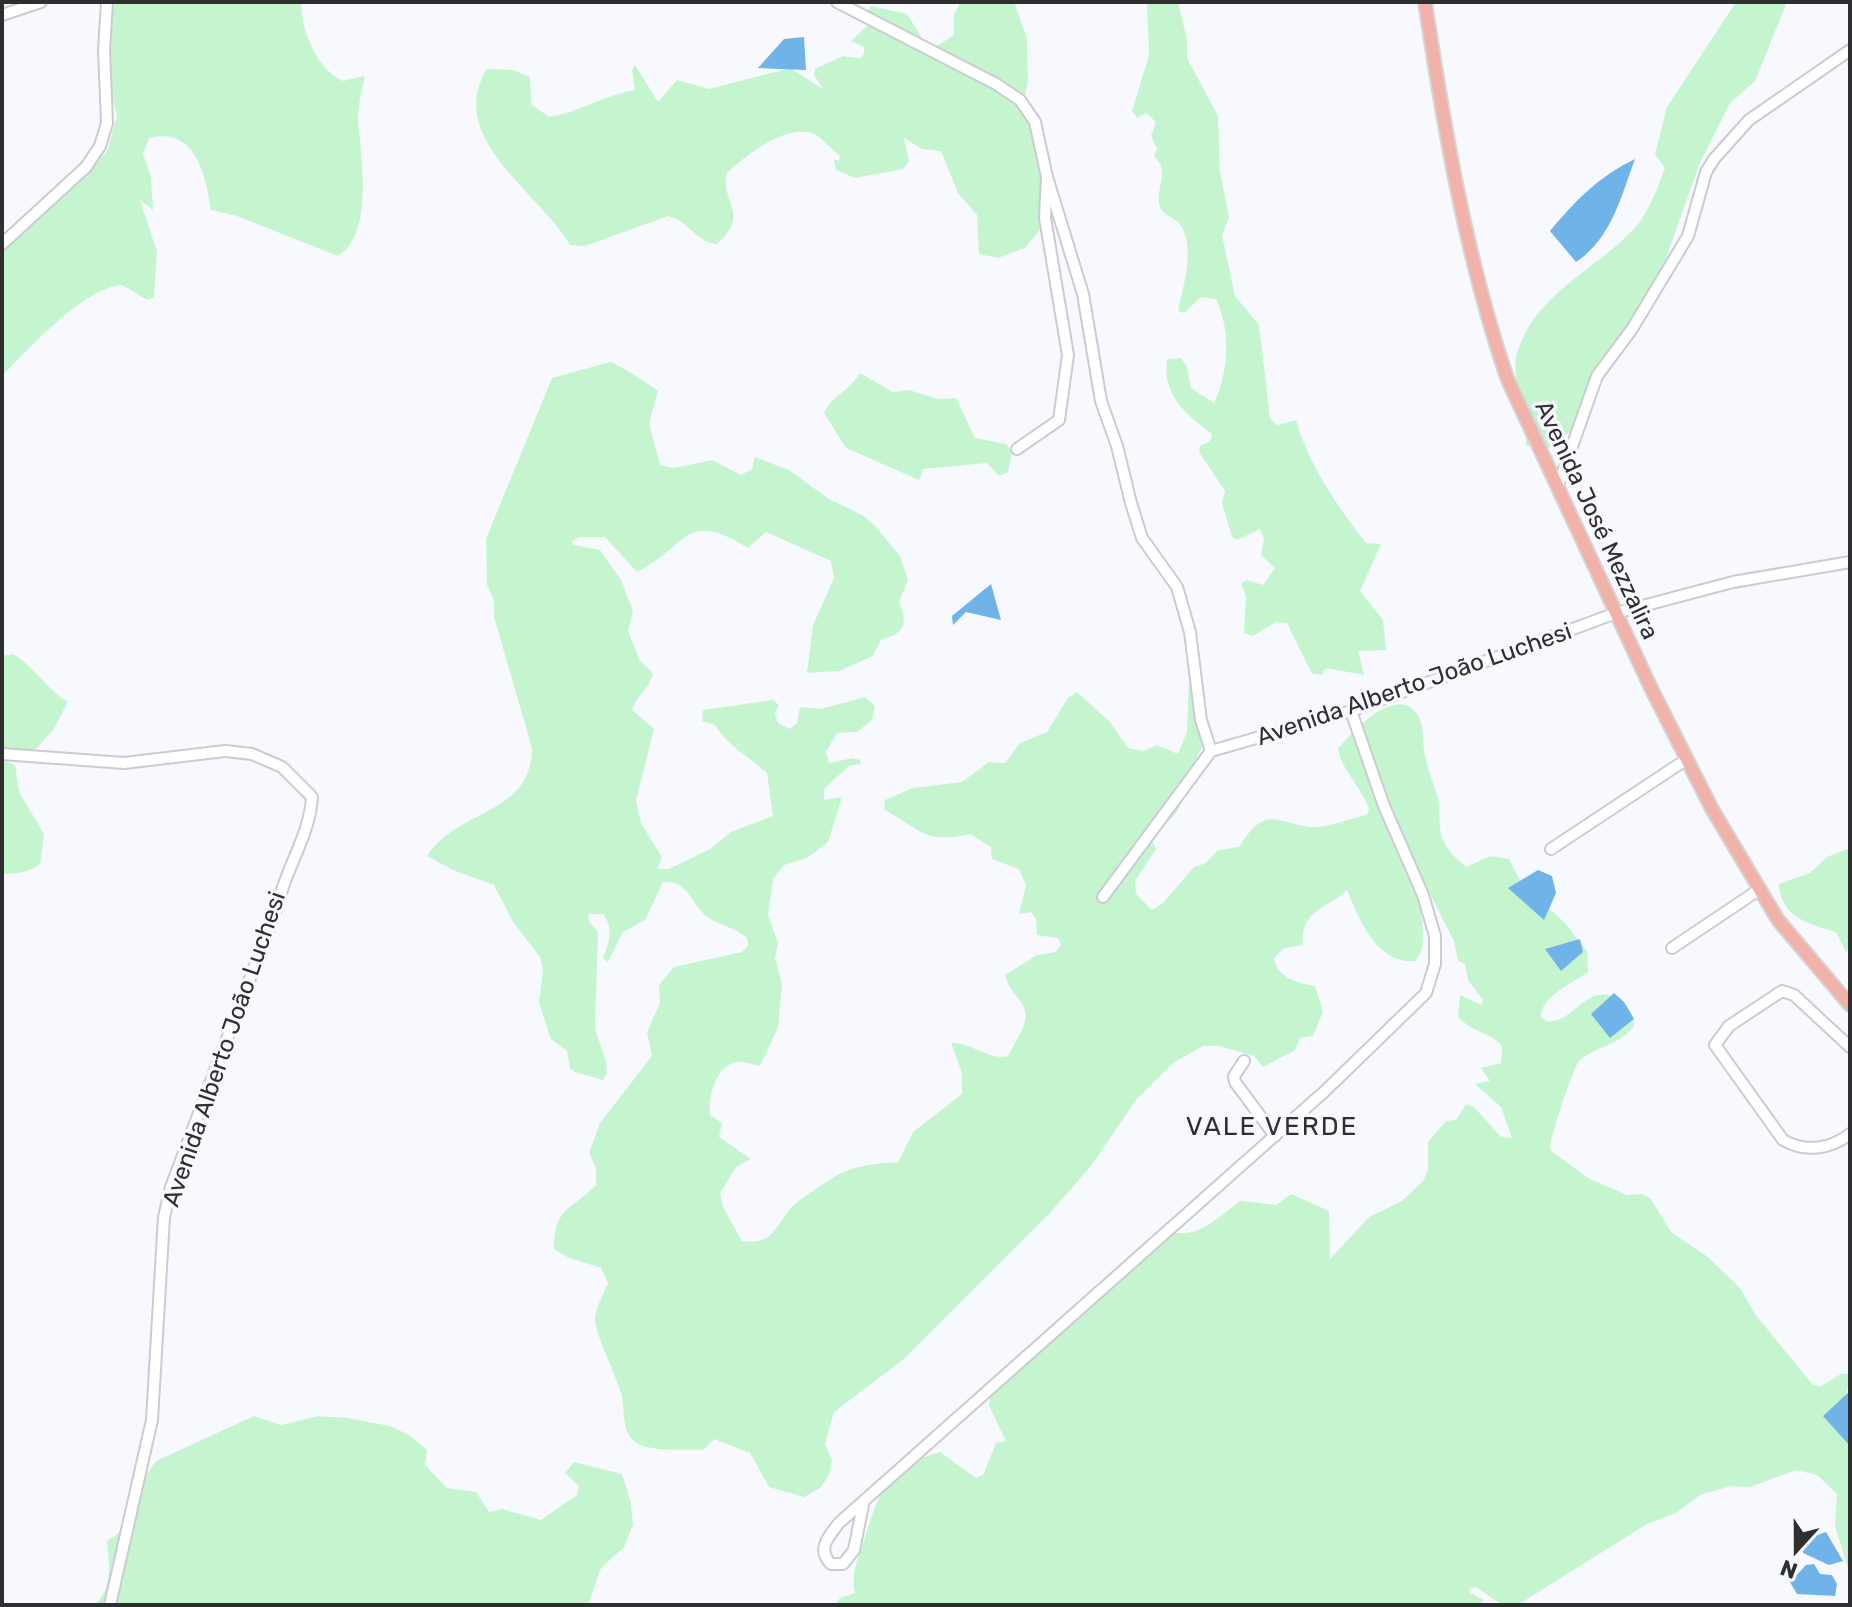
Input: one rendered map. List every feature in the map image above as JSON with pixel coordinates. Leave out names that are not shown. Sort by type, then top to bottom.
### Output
[{"type":"main road","name":"Avenida José Mezzalira","points":[[1425,2],[1444,129],[1493,336],[1507,378],[1687,759],[1786,930],[1850,1005]]},
{"type":"street","points":[[2,15],[41,2]]},
{"type":"street","points":[[2,244],[86,167],[100,146],[107,123],[104,50],[107,2]]},
{"type":"street","points":[[837,2],[996,84],[1020,100],[1035,122],[1047,177],[1083,294],[1098,386],[1131,503],[1142,538],[1177,587],[1190,632],[1201,720],[1211,751],[1103,897]]},
{"type":"street","points":[[1558,486],[1597,376],[1632,329],[1688,236],[1706,172],[1714,159],[1749,120],[1850,50]]},
{"type":"street","points":[[1017,449],[1059,420],[1068,355],[1045,218],[1047,177]]},
{"type":"street","name":"Avenida Alberto João Luchesi","points":[[1211,751],[1351,711],[1616,613],[1733,582],[1850,562]]},
{"type":"street","points":[[863,1505],[851,1556],[843,1564],[831,1564],[824,1553],[827,1538],[839,1523],[863,1505],[1275,1136],[1421,1001],[1431,985],[1435,936],[1423,895],[1384,806],[1351,711]]},
{"type":"street","name":"Avenida Alberto João Luchesi","points":[[2,754],[124,763],[225,751],[252,754],[282,767],[312,797],[311,813],[171,1187],[164,1217],[152,1420],[110,1605]]},
{"type":"street","points":[[1551,849],[1687,759]]},
{"type":"street","points":[[1672,948],[1760,889]]},
{"type":"street","points":[[1850,1047],[1794,995],[1782,991],[1729,1026],[1715,1045],[1783,1140],[1792,1145],[1825,1148],[1834,1146],[1850,1134]]},
{"type":"street","points":[[1244,1061],[1234,1076],[1235,1082],[1275,1136]]},
{"type":"green space","points":[[115,2],[301,2],[307,36],[325,67],[343,81],[365,76],[358,114],[363,194],[357,231],[338,256],[237,216],[211,210],[202,169],[188,147],[178,139],[165,136],[149,138],[143,154],[151,177],[153,210],[140,200],[157,251],[154,297],[147,300],[122,285],[92,296],[58,321],[2,376],[2,237],[62,186],[89,172],[107,151],[117,116],[109,84],[109,28]]},
{"type":"green space","points":[[961,2],[1014,2],[1027,38],[1028,81],[1024,101],[1042,157],[1042,227],[1025,248],[998,258],[979,254],[977,215],[958,193],[941,151],[922,149],[904,138],[909,161],[904,169],[855,178],[836,170],[834,159],[839,161],[840,156],[816,135],[805,132],[781,136],[768,142],[727,173],[732,224],[717,244],[703,240],[668,216],[585,246],[570,245],[501,163],[486,141],[478,118],[477,94],[487,69],[513,70],[530,77],[531,104],[549,117],[635,90],[632,70],[635,65],[658,102],[677,80],[709,89],[790,68],[823,89],[814,75],[815,69],[843,56],[860,58],[864,54],[864,47],[851,41],[870,23],[868,10],[871,6],[907,14],[936,60],[937,46],[954,35],[954,14]]},
{"type":"green space","points":[[1147,2],[1178,2],[1187,40],[1187,58],[1218,116],[1220,172],[1229,217],[1222,235],[1235,296],[1259,325],[1270,418],[1277,425],[1296,420],[1316,468],[1345,515],[1366,543],[1381,544],[1360,591],[1383,620],[1386,650],[1358,651],[1364,675],[1326,668],[1322,675],[1312,674],[1287,623],[1276,622],[1253,636],[1244,633],[1246,596],[1241,583],[1247,580],[1263,585],[1275,568],[1261,555],[1264,539],[1260,529],[1237,540],[1232,537],[1222,503],[1225,491],[1199,452],[1200,446],[1210,441],[1212,434],[1185,411],[1168,383],[1167,359],[1181,358],[1187,367],[1191,388],[1214,403],[1223,378],[1226,338],[1216,299],[1201,297],[1184,313],[1178,311],[1187,267],[1185,234],[1180,224],[1162,211],[1159,203],[1162,173],[1154,156],[1157,149],[1151,136],[1156,122],[1146,113],[1137,118],[1132,111],[1149,55]]},
{"type":"green space","points":[[1736,2],[1787,2],[1755,81],[1730,103],[1699,165],[1651,301],[1600,365],[1571,431],[1543,452],[1526,445],[1515,363],[1525,333],[1551,299],[1618,244],[1644,216],[1665,168],[1655,154],[1667,107]]},
{"type":"green space","points":[[610,362],[658,391],[649,423],[660,465],[674,468],[712,460],[741,475],[752,469],[755,457],[789,470],[829,499],[864,516],[876,527],[900,556],[908,580],[899,602],[904,617],[902,627],[881,640],[873,656],[839,671],[807,673],[813,625],[834,578],[831,561],[766,532],[748,548],[727,537],[699,531],[688,535],[637,572],[605,537],[579,537],[572,541],[573,545],[600,550],[621,580],[633,611],[628,631],[639,659],[653,674],[632,710],[654,729],[636,800],[641,823],[662,857],[657,869],[669,869],[710,849],[731,832],[773,816],[767,773],[732,745],[715,725],[702,721],[703,710],[773,700],[779,705],[775,714],[778,723],[790,729],[797,723],[800,707],[821,709],[865,697],[875,706],[872,720],[857,732],[837,733],[826,752],[829,763],[853,758],[860,760],[861,764],[849,766],[824,789],[824,800],[842,797],[828,842],[807,858],[784,865],[773,879],[768,915],[778,943],[775,958],[782,984],[778,1028],[760,1066],[739,1062],[727,1066],[717,1078],[710,1101],[710,1115],[722,1123],[719,1137],[751,1159],[736,1167],[720,1193],[723,1207],[742,1241],[767,1238],[794,1205],[839,1174],[863,1166],[898,1162],[913,1132],[962,1094],[962,1073],[951,1043],[966,1045],[994,1056],[1008,1056],[1022,1030],[1025,1016],[1021,1002],[1005,975],[1037,955],[1055,952],[1061,945],[1058,938],[1037,935],[1036,919],[1031,912],[1019,914],[1026,885],[1019,869],[992,859],[991,847],[970,834],[942,838],[924,833],[884,810],[885,800],[913,788],[962,782],[989,762],[1005,763],[1020,743],[1047,732],[1068,698],[1077,692],[1110,722],[1128,748],[1143,751],[1157,745],[1178,754],[1187,732],[1190,657],[1203,746],[1180,806],[1152,841],[1156,849],[1135,881],[1136,894],[1152,910],[1163,903],[1194,867],[1206,863],[1218,850],[1239,847],[1248,834],[1264,821],[1272,819],[1315,827],[1367,815],[1369,808],[1343,764],[1338,749],[1374,714],[1398,704],[1408,706],[1417,714],[1421,724],[1426,762],[1439,803],[1441,834],[1448,848],[1466,867],[1490,856],[1509,859],[1522,884],[1565,923],[1587,951],[1588,972],[1551,997],[1541,1017],[1547,1022],[1560,1019],[1590,998],[1606,995],[1620,1000],[1633,1018],[1634,1026],[1628,1032],[1580,1060],[1557,1118],[1550,1150],[1588,1178],[1627,1195],[1642,1194],[1651,1199],[1671,1232],[1708,1257],[1740,1288],[1755,1314],[1813,1385],[1821,1386],[1841,1374],[1850,1374],[1844,1409],[1850,1432],[1850,1575],[1835,1526],[1837,1494],[1817,1475],[1796,1470],[1750,1487],[1731,1486],[1700,1495],[1676,1513],[1647,1524],[1521,1603],[1502,1605],[1476,1587],[1470,1588],[1469,1592],[1484,1600],[1479,1605],[835,1605],[840,1598],[855,1593],[854,1571],[875,1507],[888,1483],[908,1465],[940,1452],[976,1478],[983,1475],[996,1443],[1006,1441],[989,1406],[991,1393],[1053,1335],[1134,1268],[1143,1250],[1166,1230],[1177,1233],[1197,1231],[1240,1201],[1276,1205],[1291,1194],[1329,1211],[1330,1259],[1369,1217],[1402,1201],[1423,1181],[1428,1170],[1428,1142],[1446,1121],[1456,1120],[1466,1104],[1474,1107],[1501,1137],[1512,1138],[1501,1107],[1475,1084],[1490,1081],[1481,1068],[1501,1063],[1502,1046],[1458,1017],[1460,995],[1481,1005],[1483,1000],[1468,980],[1465,964],[1458,961],[1454,941],[1425,884],[1414,890],[1421,892],[1423,938],[1420,954],[1415,961],[1401,960],[1380,948],[1357,914],[1347,890],[1310,917],[1303,933],[1303,945],[1284,948],[1274,958],[1284,975],[1315,986],[1323,1012],[1313,1036],[1300,1038],[1295,1050],[1263,1067],[1254,1056],[1219,1046],[1203,1046],[1173,1063],[1136,1100],[1091,1166],[1049,1214],[904,1359],[834,1412],[825,1444],[832,1460],[829,1475],[820,1488],[804,1497],[769,1487],[750,1453],[714,1439],[703,1450],[668,1450],[643,1446],[632,1439],[626,1427],[621,1393],[596,1325],[597,1309],[608,1283],[601,1268],[567,1257],[554,1249],[557,1224],[566,1210],[596,1185],[596,1169],[589,1153],[600,1123],[652,1056],[647,1032],[660,1003],[659,985],[674,967],[742,952],[748,946],[747,938],[706,916],[682,886],[663,882],[645,920],[623,932],[608,962],[603,958],[609,936],[606,919],[603,914],[588,914],[589,922],[598,932],[595,1029],[606,1061],[607,1072],[603,1080],[575,1072],[570,1068],[567,1051],[551,1039],[539,1003],[543,970],[540,957],[513,922],[494,885],[453,870],[427,856],[456,829],[507,799],[520,787],[529,770],[532,748],[494,617],[494,600],[487,585],[486,539],[552,378]]},
{"type":"green space","points":[[860,373],[893,392],[909,390],[938,399],[956,398],[975,438],[1006,444],[1012,452],[1008,472],[999,476],[987,463],[923,469],[919,480],[846,448],[824,413]]},
{"type":"green space","points":[[13,654],[68,702],[53,730],[35,750],[2,754],[2,656]]},
{"type":"green space","points":[[2,760],[15,765],[19,792],[44,834],[40,864],[16,873],[2,873]]},
{"type":"green space","points":[[1850,848],[1850,946],[1846,952],[1836,932],[1806,922],[1791,912],[1781,895],[1779,884],[1810,873],[1827,857]]},
{"type":"green space","points":[[254,1416],[281,1425],[318,1416],[390,1426],[409,1435],[427,1450],[425,1465],[447,1488],[476,1492],[489,1512],[502,1509],[541,1520],[577,1495],[579,1486],[565,1473],[574,1462],[622,1474],[631,1503],[633,1525],[624,1547],[601,1568],[588,1605],[95,1605],[108,1583],[107,1541],[132,1515],[143,1483],[156,1461]]},
{"type":"water","points":[[804,37],[806,70],[758,68],[784,39]]},
{"type":"water","points":[[1635,159],[1606,229],[1588,253],[1576,262],[1550,231],[1588,190]]},
{"type":"water","points":[[991,584],[1001,620],[966,612],[953,625],[952,616]]},
{"type":"water","points":[[1538,870],[1552,876],[1556,893],[1544,920],[1508,888]]},
{"type":"water","points":[[1580,939],[1583,952],[1561,971],[1545,949]]},
{"type":"water","points":[[1614,993],[1624,1002],[1634,1019],[1610,1038],[1591,1014]]},
{"type":"water","points":[[1850,1391],[1850,1446],[1823,1416]]},
{"type":"water","points":[[1826,1532],[1843,1561],[1829,1565],[1803,1553],[1803,1540]]},
{"type":"water","points":[[1814,1564],[1820,1574],[1832,1575],[1837,1584],[1835,1596],[1797,1594],[1790,1582],[1806,1565]]},
{"type":"district","name":"VALE VERDE","points":[[1272,1126]]}]
